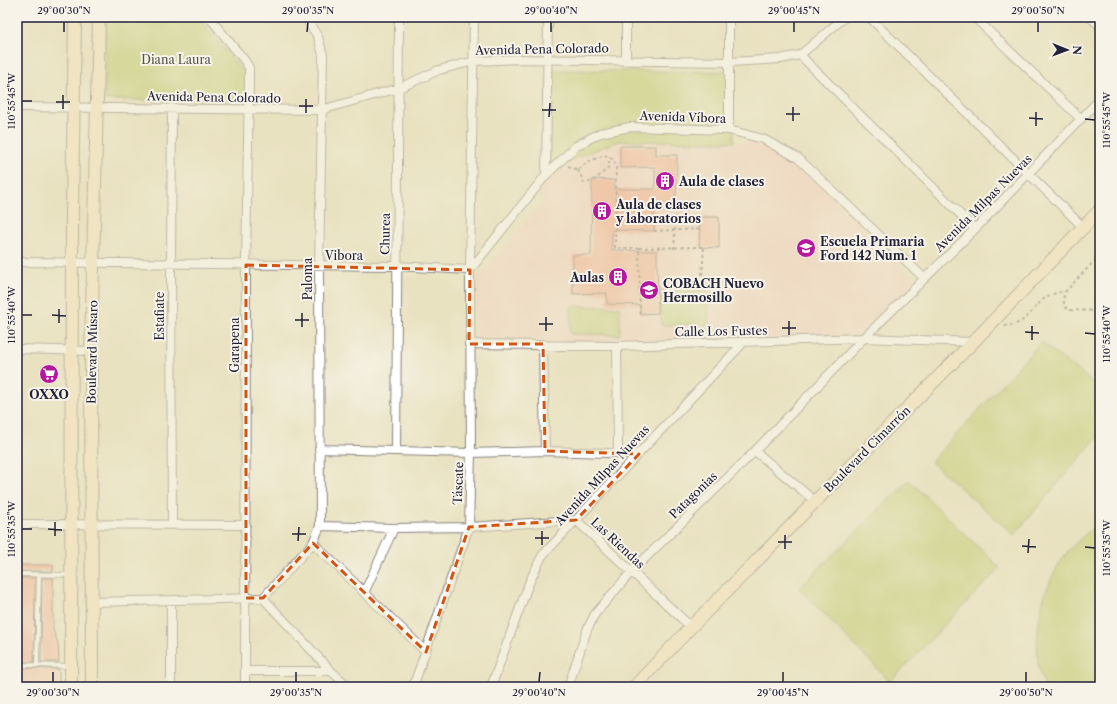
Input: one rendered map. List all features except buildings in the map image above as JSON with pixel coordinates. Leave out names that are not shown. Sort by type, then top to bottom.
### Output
[{"type":"street","name":"Boulevard Músaro","points":[[71,687],[75,17]]},
{"type":"street","name":"Boulevard Músaro","points":[[92,687],[92,351],[99,17]]},
{"type":"street","name":"Garapena","points":[[210,17],[245,61],[248,68],[245,687]]},
{"type":"street","name":"Paloma","points":[[263,598],[313,543],[320,526],[319,267],[323,55],[322,46],[314,28],[305,17]]},
{"type":"street","name":"Churea","points":[[396,451],[396,266],[399,17]]},
{"type":"street","name":"Táscate","points":[[413,687],[469,527],[471,453],[469,344],[474,17]]},
{"type":"street","points":[[470,270],[513,219],[546,175],[548,17]]},
{"type":"street","points":[[626,17],[626,61]]},
{"type":"street","points":[[729,17],[729,130]]},
{"type":"street","points":[[845,17],[800,55],[975,229]]},
{"type":"street","points":[[869,17],[1083,227]]},
{"type":"street","points":[[974,17],[1080,118]]},
{"type":"street","points":[[1090,17],[1100,26]]},
{"type":"street","name":"Avenida Pena Colorado","points":[[17,107],[321,110],[399,88],[439,70],[474,60],[548,59],[730,62],[761,61],[800,55]]},
{"type":"street","name":"Avenida Milpas Nuevas","points":[[864,338],[975,229],[1080,118],[1100,99]]},
{"type":"street","name":"Estafiate","points":[[172,108],[172,524]]},
{"type":"street","name":"Avenida Víbora","points":[[546,175],[576,146],[600,133],[615,129],[630,127],[729,130],[763,139],[798,158],[924,278]]},
{"type":"street","name":"Boulevard Cimarrón","points":[[634,687],[691,627],[989,326],[1100,210]]},
{"type":"street","name":"Vibora","points":[[17,262],[319,267],[396,266],[470,270]]},
{"type":"street","name":"Calle Los Fustes","points":[[469,344],[617,346],[864,338],[973,342]]},
{"type":"street","name":"Patagonias","points":[[568,687],[587,630],[595,614],[632,571],[756,451],[864,338]]},
{"type":"street","name":"Avenida Milpas Nuevas","points":[[491,687],[535,568],[542,556],[743,343]]},
{"type":"street","points":[[543,344],[545,451]]},
{"type":"street","points":[[617,346],[618,452]]},
{"type":"street","points":[[17,349],[92,351]]},
{"type":"street","points":[[319,449],[471,453],[545,451],[618,452],[639,454]]},
{"type":"street","points":[[756,451],[815,501]]},
{"type":"street","name":"Las Riendas","points":[[320,526],[394,528],[469,527],[576,520],[691,627]]},
{"type":"street","points":[[17,524],[172,524],[246,526]]},
{"type":"street","points":[[364,594],[394,528]]},
{"type":"street","points":[[313,543],[364,594],[426,652]]},
{"type":"street","points":[[92,602],[263,598],[331,671],[349,687]]},
{"type":"street","points":[[171,601],[171,687]]},
{"type":"street","points":[[245,671],[331,671]]},
{"type":"lane","points":[[17,574],[72,575]]},
{"type":"lane","points":[[37,665],[39,575]]},
{"type":"lane","points":[[17,665],[71,666]]},
{"type":"path","points":[[578,170],[587,162],[605,155],[614,160],[616,168],[615,248],[674,249],[704,247],[702,276]]},
{"type":"path","points":[[559,162],[578,170],[584,183],[594,181],[609,167],[609,157]]},
{"type":"path","points":[[674,249],[676,207]]},
{"type":"path","points":[[654,230],[700,228]]},
{"type":"path","points":[[639,248],[640,314]]},
{"type":"path","points":[[1100,256],[1066,291],[1063,297],[1064,306],[1068,310],[1100,311]]},
{"type":"path","points":[[989,326],[1010,326],[1026,318],[1050,295],[1066,291]]},
{"type":"highlighted area","points":[[246,265],[470,270],[469,344],[543,344],[545,451],[639,454],[576,520],[469,527],[426,652],[313,543],[263,598],[246,598]]},
{"type":"shaded area","points":[[619,141],[763,142],[796,162],[923,288],[874,335],[729,342],[476,344],[475,281],[544,201],[536,189],[577,157]]},
{"type":"green space","name":"Diana Laura","points":[[105,17],[198,17],[246,75],[246,100],[105,100]]},
{"type":"green space","points":[[550,70],[733,72],[734,142],[619,141],[577,157],[545,180]]},
{"type":"green space","points":[[661,290],[707,290],[709,324],[661,325]]},
{"type":"green space","points":[[571,306],[620,307],[620,335],[570,334]]},
{"type":"green space","points":[[1041,342],[1100,388],[1100,434],[1014,535],[931,462]]},
{"type":"green space","points":[[909,480],[1000,568],[890,682],[799,588]]},
{"type":"green space","points":[[1100,521],[1100,687],[1045,687],[1039,666],[1037,648],[1043,602],[1054,573],[1062,560],[1071,548]]},
{"type":"place","name":"Aula de clases","points":[[665,181]]},
{"type":"place","name":"Aula de clases y laboratorios","points":[[602,211]]},
{"type":"place","name":"Escuela Primaria Ford 142 Num. 1","points":[[806,248]]},
{"type":"place","name":"Aulas","points":[[618,277]]},
{"type":"place","name":"COBACH Nuevo Hermosillo","points":[[649,290]]},
{"type":"place","name":"OXXO","points":[[49,374]]}]
